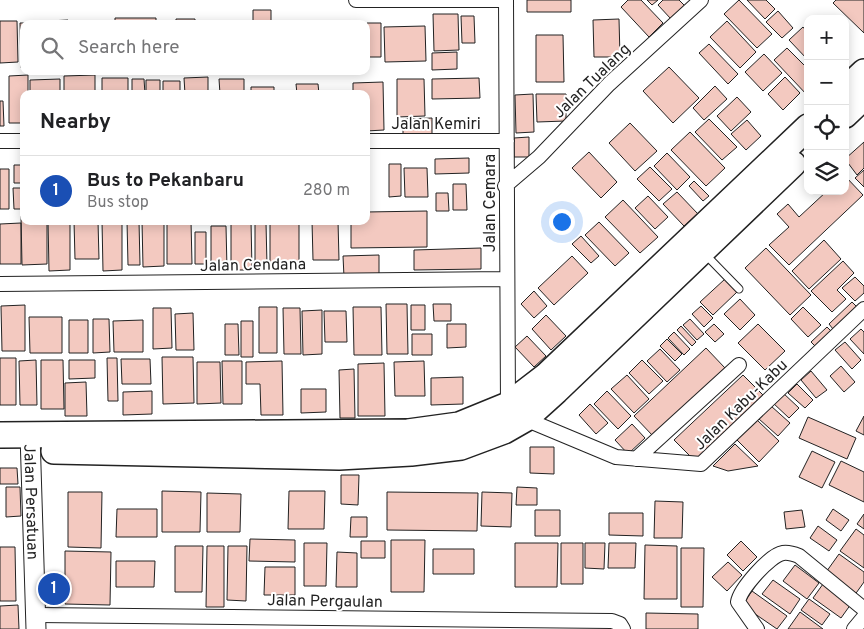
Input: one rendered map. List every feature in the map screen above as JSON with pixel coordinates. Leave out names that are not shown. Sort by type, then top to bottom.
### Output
[{"type":"highway","points":[[849,86],[864,72]]},
{"type":"highway","points":[[849,111],[864,97]]},
{"type":"highway","points":[[516,412],[546,376],[804,131]]},
{"type":"highway","points":[[0,451],[30,442],[408,432],[459,425],[516,412],[703,251],[804,155]]},
{"type":"highway","points":[[0,434],[30,442]]},
{"type":"street","points":[[356,0],[506,0]]},
{"type":"street","name":"Jalan Cemara","points":[[506,0],[506,279],[516,412]]},
{"type":"street","name":"Jalan Tualang","points":[[505,186],[539,157],[609,84],[701,0]]},
{"type":"street","points":[[0,141],[20,141]]},
{"type":"street","name":"Jalan Kemiri","points":[[370,141],[507,141]]},
{"type":"street","name":"Jalan Cendana","points":[[0,284],[506,279]]},
{"type":"street","name":"Jalan Kabu-Kabu","points":[[516,412],[616,457],[701,464],[864,309]]},
{"type":"street","points":[[636,459],[739,365]]},
{"type":"street","name":"Jalan Persatuan","points":[[30,442],[37,622]]},
{"type":"street","points":[[758,629],[738,602],[739,595],[762,567],[782,553],[793,553],[799,556],[864,609]]},
{"type":"street","points":[[854,629],[864,617]]},
{"type":"street","name":"Jalan Pergaulan","points":[[37,622],[618,625]]},
{"type":"lane","points":[[703,251],[739,289]]},
{"type":"building","points":[[527,0],[571,0],[571,12],[527,12]]},
{"type":"building","points":[[628,0],[641,0],[663,23],[649,37],[621,7]]},
{"type":"building","points":[[647,0],[658,0],[652,5]]},
{"type":"building","points":[[663,0],[679,0],[685,6],[671,19],[658,5]]},
{"type":"building","points":[[739,0],[772,34],[757,48],[724,14]]},
{"type":"building","points":[[747,0],[766,0],[775,9],[765,19]]},
{"type":"building","points":[[836,0],[864,0],[864,33],[849,18],[849,15],[845,15],[833,3]]},
{"type":"building","points":[[253,10],[271,10],[271,20],[253,20]]},
{"type":"building","points":[[778,11],[793,28],[782,38],[766,22]]},
{"type":"building","points":[[433,14],[458,14],[459,50],[434,51]]},
{"type":"building","points":[[461,16],[474,16],[475,43],[462,43]]},
{"type":"building","points":[[115,18],[156,18],[156,20],[115,20]]},
{"type":"building","points":[[176,19],[195,19],[195,20]]},
{"type":"building","points":[[619,19],[620,57],[594,57],[593,20]]},
{"type":"building","points":[[0,21],[17,21],[18,62],[0,63]]},
{"type":"building","points":[[727,21],[756,52],[740,68],[710,37]]},
{"type":"building","points":[[370,23],[381,23],[381,57],[370,57]]},
{"type":"building","points":[[425,26],[426,61],[385,62],[384,27]]},
{"type":"building","points":[[803,27],[804,56],[789,40]]},
{"type":"building","points":[[536,35],[563,35],[564,82],[536,82]]},
{"type":"building","points":[[709,44],[738,74],[728,84],[699,53]]},
{"type":"building","points":[[787,48],[804,65],[804,92],[774,60]]},
{"type":"building","points":[[457,52],[457,69],[432,70],[432,53]]},
{"type":"building","points":[[764,54],[782,73],[763,91],[745,72]]},
{"type":"building","points":[[669,67],[699,98],[673,123],[643,91]]},
{"type":"building","points":[[28,75],[28,90],[20,90],[20,123],[9,123],[9,76]]},
{"type":"building","points":[[95,75],[95,90],[64,90],[64,76]]},
{"type":"building","points":[[208,77],[208,90],[185,90],[184,78]]},
{"type":"building","points":[[785,77],[800,93],[783,110],[768,94]]},
{"type":"building","points":[[102,78],[128,78],[128,90],[102,90]]},
{"type":"building","points":[[479,78],[480,98],[432,99],[432,79]]},
{"type":"building","points":[[60,79],[60,90],[30,90],[30,80]]},
{"type":"building","points":[[132,79],[144,79],[145,90],[132,90]]},
{"type":"building","points":[[219,79],[244,79],[244,90],[220,90]]},
{"type":"building","points":[[397,79],[424,79],[425,116],[397,117]]},
{"type":"building","points":[[146,80],[160,80],[160,90],[146,90]]},
{"type":"building","points":[[163,81],[180,81],[180,90],[163,90]]},
{"type":"building","points":[[383,82],[384,130],[370,131],[370,90],[353,90],[353,83]]},
{"type":"building","points":[[296,84],[318,84],[319,90],[297,90]]},
{"type":"building","points":[[715,86],[727,99],[704,120],[693,108]]},
{"type":"building","points":[[251,87],[274,87],[274,90],[251,90]]},
{"type":"building","points":[[533,94],[534,132],[516,133],[515,95]]},
{"type":"building","points":[[536,94],[566,94],[566,121],[537,122]]},
{"type":"building","points":[[737,97],[751,112],[731,131],[717,116]]},
{"type":"building","points":[[0,101],[3,101],[4,126],[0,126]]},
{"type":"building","points":[[432,118],[432,135],[403,135],[403,119]]},
{"type":"building","points":[[709,119],[737,147],[722,160],[695,132]]},
{"type":"building","points":[[747,120],[761,136],[746,150],[731,134]]},
{"type":"building","points":[[630,123],[657,151],[635,171],[609,143]]},
{"type":"building","points":[[690,132],[725,168],[706,186],[671,150]]},
{"type":"building","points":[[529,137],[529,157],[514,157],[514,138]]},
{"type":"building","points":[[864,142],[864,168],[857,175],[849,164],[849,155]]},
{"type":"building","points":[[589,152],[617,182],[601,198],[572,168]]},
{"type":"building","points":[[667,153],[690,177],[677,190],[654,166]]},
{"type":"building","points":[[469,158],[469,173],[435,174],[435,159]]},
{"type":"building","points":[[389,164],[401,164],[401,196],[389,197]]},
{"type":"building","points":[[14,165],[20,165],[20,183],[14,183]]},
{"type":"building","points":[[650,167],[672,189],[659,201],[637,179]]},
{"type":"building","points":[[404,168],[427,168],[428,197],[405,197]]},
{"type":"building","points":[[0,169],[9,169],[9,209],[0,209]]},
{"type":"building","points":[[864,170],[864,187],[855,178]]},
{"type":"building","points":[[849,180],[863,195],[789,265],[769,245],[789,227],[777,214],[788,204],[799,217],[823,195],[849,195]]},
{"type":"building","points":[[694,181],[709,196],[703,201],[689,186]]},
{"type":"building","points":[[453,184],[466,184],[467,210],[453,210]]},
{"type":"building","points":[[13,188],[20,188],[20,209],[14,209]]},
{"type":"building","points":[[677,192],[698,214],[684,226],[663,204]]},
{"type":"building","points":[[436,193],[448,193],[449,211],[436,211]]},
{"type":"building","points":[[648,196],[668,217],[655,229],[635,208]]},
{"type":"building","points":[[623,200],[658,237],[640,253],[605,217]]},
{"type":"building","points":[[427,211],[427,247],[351,248],[351,225],[370,225],[370,212]]},
{"type":"building","points":[[599,222],[629,253],[615,266],[585,235]]},
{"type":"building","points":[[20,223],[21,264],[0,264],[0,224]]},
{"type":"building","points":[[21,225],[47,225],[47,264],[22,265]]},
{"type":"building","points":[[48,225],[70,225],[70,270],[49,271]]},
{"type":"building","points":[[74,225],[98,225],[99,259],[75,259]]},
{"type":"building","points":[[102,225],[122,225],[122,270],[103,271]]},
{"type":"building","points":[[127,225],[139,225],[140,265],[128,265]]},
{"type":"building","points":[[142,225],[164,225],[164,266],[143,267]]},
{"type":"building","points":[[167,225],[191,225],[192,264],[167,264]]},
{"type":"building","points":[[231,225],[251,225],[252,270],[231,270]]},
{"type":"building","points":[[255,225],[266,225],[267,265],[255,265]]},
{"type":"building","points":[[270,225],[299,225],[299,262],[270,263]]},
{"type":"building","points":[[312,225],[338,225],[339,260],[313,260]]},
{"type":"building","points":[[211,226],[226,226],[227,269],[211,269]]},
{"type":"building","points":[[195,232],[206,232],[206,264],[195,264]]},
{"type":"building","points":[[581,236],[599,256],[591,263],[572,244]]},
{"type":"building","points":[[824,240],[841,259],[809,289],[792,271]]},
{"type":"building","points":[[481,248],[481,269],[414,270],[414,250]]},
{"type":"building","points":[[766,248],[811,295],[790,315],[745,268]]},
{"type":"building","points":[[379,255],[379,276],[344,277],[343,256]]},
{"type":"building","points":[[572,256],[588,273],[554,305],[538,288]]},
{"type":"building","points":[[843,261],[854,273],[837,290],[846,299],[832,312],[811,291]]},
{"type":"building","points":[[855,277],[864,286],[864,293],[855,301],[842,288]]},
{"type":"building","points":[[725,279],[737,292],[713,315],[700,302]]},
{"type":"building","points":[[534,291],[547,306],[534,318],[521,304]]},
{"type":"building","points":[[740,299],[755,315],[740,330],[724,314]]},
{"type":"building","points":[[852,302],[861,311],[837,334],[829,324]]},
{"type":"building","points":[[386,304],[407,304],[408,354],[387,354]]},
{"type":"building","points":[[433,304],[451,304],[451,321],[434,321]]},
{"type":"building","points":[[25,305],[25,351],[2,351],[1,306]]},
{"type":"building","points":[[411,305],[425,305],[425,330],[411,330]]},
{"type":"building","points":[[701,306],[713,318],[704,327],[692,314]]},
{"type":"building","points":[[259,307],[277,307],[277,353],[259,353]]},
{"type":"building","points":[[353,307],[381,307],[382,355],[354,355]]},
{"type":"building","points":[[803,307],[821,325],[808,337],[791,319]]},
{"type":"building","points":[[153,308],[171,308],[172,348],[153,349]]},
{"type":"building","points":[[283,308],[300,308],[301,354],[284,354]]},
{"type":"building","points":[[322,310],[322,354],[303,355],[302,311]]},
{"type":"building","points":[[324,311],[346,311],[347,342],[325,342]]},
{"type":"building","points":[[193,313],[194,350],[176,350],[175,314]]},
{"type":"building","points":[[546,315],[566,336],[551,350],[532,329]]},
{"type":"building","points":[[29,317],[62,317],[62,353],[30,353]]},
{"type":"building","points":[[93,319],[109,319],[110,352],[93,353]]},
{"type":"building","points":[[690,319],[704,334],[697,340],[683,325]]},
{"type":"building","points":[[69,320],[88,320],[88,353],[69,353]]},
{"type":"building","points":[[143,320],[143,352],[114,352],[113,321]]},
{"type":"building","points":[[241,321],[253,321],[253,357],[241,357]]},
{"type":"building","points":[[225,324],[238,324],[239,355],[225,355]]},
{"type":"building","points":[[447,324],[466,324],[466,347],[447,348]]},
{"type":"building","points":[[714,324],[724,334],[715,342],[705,332]]},
{"type":"building","points":[[758,324],[785,351],[765,370],[738,343]]},
{"type":"building","points":[[681,326],[696,342],[692,346],[677,330]]},
{"type":"building","points":[[827,327],[834,334],[818,349],[811,342]]},
{"type":"building","points":[[861,329],[864,332],[864,354],[850,339]]},
{"type":"building","points":[[674,332],[690,349],[684,355],[668,338]]},
{"type":"building","points":[[412,334],[432,334],[432,355],[412,355]]},
{"type":"building","points":[[527,336],[546,356],[534,367],[515,347]]},
{"type":"building","points":[[667,339],[682,354],[675,361],[660,346]]},
{"type":"building","points":[[845,342],[861,360],[852,369],[835,350]]},
{"type":"building","points":[[706,348],[725,368],[653,436],[634,416]]},
{"type":"building","points":[[660,349],[680,370],[667,382],[647,361]]},
{"type":"building","points":[[162,357],[193,357],[194,403],[163,404]]},
{"type":"building","points":[[0,358],[16,358],[16,405],[0,405]]},
{"type":"building","points":[[107,358],[117,358],[118,401],[108,401]]},
{"type":"building","points":[[121,359],[150,359],[151,384],[122,384]]},
{"type":"building","points":[[36,360],[37,405],[20,405],[19,361]]},
{"type":"building","points":[[41,360],[63,360],[64,409],[41,409]]},
{"type":"building","points":[[69,360],[95,360],[95,378],[69,379]]},
{"type":"building","points":[[642,360],[663,381],[649,394],[629,373]]},
{"type":"building","points":[[222,361],[242,361],[242,404],[223,404]]},
{"type":"building","points":[[282,361],[283,415],[261,415],[260,384],[246,384],[246,362]]},
{"type":"building","points":[[424,361],[425,396],[395,396],[394,362]]},
{"type":"building","points":[[197,362],[220,362],[221,403],[197,404]]},
{"type":"building","points":[[384,363],[385,416],[358,416],[358,364]]},
{"type":"building","points":[[841,366],[855,382],[844,392],[830,376]]},
{"type":"building","points":[[354,369],[355,418],[340,418],[339,370]]},
{"type":"building","points":[[811,371],[827,390],[816,398],[801,380]]},
{"type":"building","points":[[627,375],[649,399],[634,413],[611,389]]},
{"type":"building","points":[[743,375],[764,396],[695,461],[674,440]]},
{"type":"building","points":[[463,377],[463,404],[431,405],[431,378]]},
{"type":"building","points":[[86,382],[87,416],[65,416],[65,383]]},
{"type":"building","points":[[797,384],[813,400],[805,408],[788,393]]},
{"type":"building","points":[[301,389],[326,389],[326,412],[301,413]]},
{"type":"building","points":[[152,391],[152,414],[123,415],[123,392]]},
{"type":"building","points":[[607,391],[631,416],[618,429],[594,404]]},
{"type":"building","points":[[782,392],[799,408],[789,418],[772,402]]},
{"type":"building","points":[[590,404],[608,423],[596,434],[579,415]]},
{"type":"building","points":[[771,406],[790,423],[778,436],[759,419]]},
{"type":"building","points":[[864,416],[864,435],[856,431]]},
{"type":"building","points":[[808,417],[856,438],[847,459],[799,438]]},
{"type":"building","points":[[757,420],[779,441],[759,462],[737,440]]},
{"type":"building","points":[[632,424],[645,438],[628,454],[615,440]]},
{"type":"building","points":[[735,444],[758,466],[728,471],[713,466]]},
{"type":"building","points":[[530,447],[554,447],[554,474],[530,473]]},
{"type":"building","points":[[812,451],[835,462],[822,488],[799,477]]},
{"type":"building","points":[[841,461],[864,472],[864,502],[829,485]]},
{"type":"building","points":[[0,468],[17,468],[18,484],[0,484]]},
{"type":"building","points":[[341,475],[359,475],[358,505],[341,504]]},
{"type":"building","points":[[6,487],[20,487],[21,516],[6,517]]},
{"type":"building","points":[[517,487],[537,488],[537,505],[516,505]]},
{"type":"building","points":[[162,491],[201,492],[200,532],[162,532]]},
{"type":"building","points":[[289,491],[325,491],[324,529],[288,529]]},
{"type":"building","points":[[68,492],[102,492],[101,548],[68,547]]},
{"type":"building","points":[[387,492],[478,493],[477,531],[387,530]]},
{"type":"building","points":[[482,492],[512,493],[511,527],[481,526]]},
{"type":"building","points":[[207,493],[241,494],[240,532],[207,532]]},
{"type":"building","points":[[655,501],[683,502],[682,538],[654,538]]},
{"type":"building","points":[[117,509],[157,509],[157,537],[116,537]]},
{"type":"building","points":[[833,509],[849,520],[841,531],[826,520]]},
{"type":"building","points":[[535,510],[560,510],[560,536],[535,536]]},
{"type":"building","points":[[802,510],[805,527],[786,529],[784,512]]},
{"type":"building","points":[[609,513],[643,513],[643,536],[609,535]]},
{"type":"building","points":[[864,514],[864,529],[857,524]]},
{"type":"building","points":[[351,517],[367,517],[367,537],[350,537]]},
{"type":"building","points":[[818,526],[837,540],[829,551],[810,538]]},
{"type":"building","points":[[856,529],[864,535],[864,568],[840,551]]},
{"type":"building","points":[[250,539],[295,540],[295,562],[249,561]]},
{"type":"building","points":[[391,540],[425,540],[424,592],[391,592]]},
{"type":"building","points":[[361,541],[385,541],[385,558],[361,558]]},
{"type":"building","points":[[741,541],[757,557],[743,571],[727,555]]},
{"type":"building","points":[[304,543],[327,543],[326,586],[304,586]]},
{"type":"building","points":[[515,543],[558,543],[557,587],[515,587]]},
{"type":"building","points":[[561,543],[583,543],[583,584],[561,584]]},
{"type":"building","points":[[585,543],[605,543],[604,569],[585,568]]},
{"type":"building","points":[[609,543],[636,543],[635,568],[608,568]]},
{"type":"building","points":[[645,545],[677,546],[677,599],[644,599]]},
{"type":"building","points":[[175,546],[203,546],[202,592],[175,592]]},
{"type":"building","points":[[207,546],[224,546],[224,607],[206,607]]},
{"type":"building","points":[[228,546],[247,546],[246,601],[227,600]]},
{"type":"building","points":[[0,547],[15,547],[16,601],[0,601]]},
{"type":"building","points":[[681,548],[704,548],[703,607],[681,607]]},
{"type":"building","points":[[433,549],[474,549],[474,574],[433,574]]},
{"type":"building","points":[[65,551],[111,552],[110,605],[65,604]]},
{"type":"building","points":[[337,552],[357,553],[357,587],[336,587]]},
{"type":"building","points":[[839,554],[864,572],[864,582],[854,596],[824,575]]},
{"type":"building","points":[[116,561],[155,561],[154,587],[116,587]]},
{"type":"building","points":[[728,562],[742,575],[727,591],[712,577]]},
{"type":"building","points":[[795,565],[819,583],[807,599],[783,581]]},
{"type":"building","points":[[265,567],[295,567],[295,595],[264,595]]},
{"type":"building","points":[[773,580],[800,599],[790,614],[762,594]]},
{"type":"building","points":[[823,584],[851,604],[841,618],[813,598]]},
{"type":"building","points":[[752,591],[787,616],[777,629],[742,605]]},
{"type":"building","points":[[809,599],[830,614],[822,625],[801,610]]},
{"type":"building","points":[[18,605],[19,629],[0,629],[0,606]]},
{"type":"building","points":[[800,612],[823,629],[788,629]]},
{"type":"building","points":[[646,613],[698,614],[698,629],[646,629]]},
{"type":"place","name":"Bus to Pekanbaru","points":[[54,589]]}]
